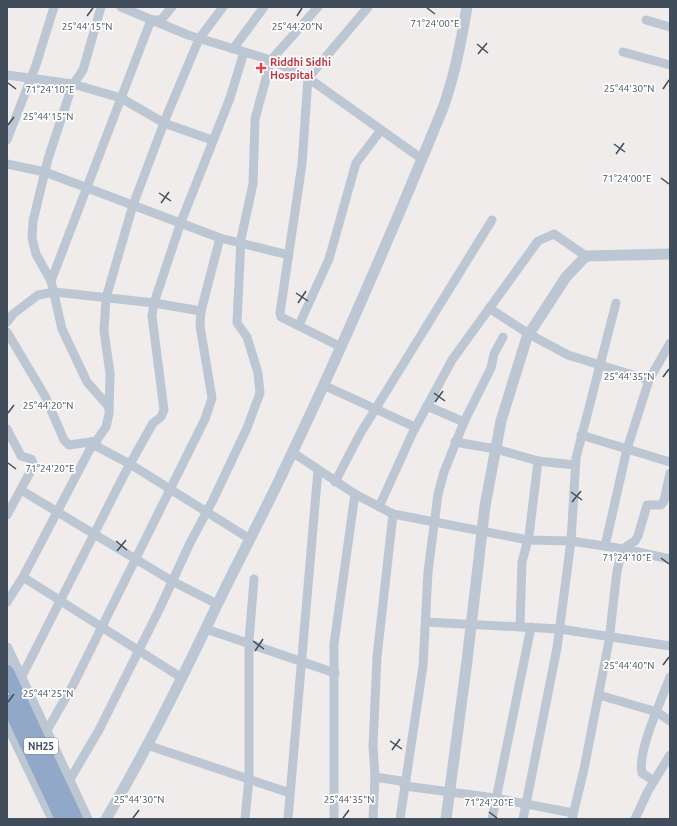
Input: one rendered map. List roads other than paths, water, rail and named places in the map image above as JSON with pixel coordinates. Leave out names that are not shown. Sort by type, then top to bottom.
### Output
[{"type":"highway","name":"NH25","points":[[7,672],[76,819]]},
{"type":"highway","name":"NH25","points":[[7,702],[62,819]]},
{"type":"street","points":[[7,140],[31,78],[54,7]]},
{"type":"street","points":[[101,7],[83,70],[73,84],[45,172],[32,221],[32,238],[36,254],[51,281],[55,292],[62,329],[87,382],[109,407]]},
{"type":"street","points":[[121,7],[199,39],[271,60],[308,78],[422,159]]},
{"type":"street","points":[[152,20],[161,20],[172,7]]},
{"type":"street","points":[[7,602],[23,577],[89,451],[106,427],[109,407],[110,373],[104,331],[106,298],[133,205],[164,123],[199,39],[223,7]]},
{"type":"street","points":[[233,49],[264,7]]},
{"type":"street","points":[[69,781],[99,730],[247,428],[261,390],[258,373],[247,337],[237,326],[241,242],[253,184],[255,120],[271,60],[318,7]]},
{"type":"street","points":[[341,347],[281,317],[280,313],[302,164],[308,78],[368,7]]},
{"type":"street","points":[[108,819],[182,678],[292,452],[341,347],[422,159],[453,80],[460,54],[467,7]]},
{"type":"street","points":[[51,281],[152,20]]},
{"type":"street","points":[[646,20],[670,27]]},
{"type":"street","points":[[21,678],[130,464],[153,423],[161,417],[164,410],[152,316],[154,303],[181,222],[212,140],[230,98],[244,52]]},
{"type":"street","points":[[623,52],[670,65]]},
{"type":"street","points":[[7,75],[73,84],[121,98],[164,123],[212,140]]},
{"type":"street","points":[[299,325],[329,259],[356,163],[382,130]]},
{"type":"street","points":[[7,164],[45,172],[181,222],[220,238],[289,255]]},
{"type":"street","points":[[335,482],[360,434],[492,220]]},
{"type":"street","points":[[379,507],[415,427],[452,360],[538,241],[546,236],[554,234],[586,256],[670,254]]},
{"type":"street","points":[[46,732],[73,685],[205,419],[212,398],[200,326],[201,311],[220,238]]},
{"type":"street","points":[[446,819],[467,661],[470,624],[482,531],[501,421],[529,334],[566,277],[586,256]]},
{"type":"street","points":[[7,322],[12,314],[38,295],[55,292],[154,303],[201,311]]},
{"type":"street","points":[[523,819],[560,629],[571,541],[575,465],[581,435],[616,303]]},
{"type":"street","points":[[490,308],[529,334],[568,355],[599,366],[649,380]]},
{"type":"street","points":[[7,332],[45,396],[64,440],[69,445],[96,443],[169,490],[207,510],[250,539]]},
{"type":"street","points":[[400,819],[423,666],[428,572],[438,494],[455,442],[491,368],[494,354],[503,337]]},
{"type":"street","points":[[605,546],[627,449],[649,380],[670,343]]},
{"type":"street","points":[[323,385],[415,427]]},
{"type":"street","points":[[427,406],[464,422]]},
{"type":"street","points":[[7,429],[21,456],[31,459],[34,465],[7,515]]},
{"type":"street","points":[[581,435],[670,462]]},
{"type":"street","points":[[455,442],[496,449],[538,461],[575,465]]},
{"type":"street","points":[[292,452],[335,482],[393,514],[528,540],[571,541],[624,549],[670,559]]},
{"type":"street","points":[[520,627],[522,562],[528,540],[538,461]]},
{"type":"street","points":[[288,819],[318,470]]},
{"type":"street","points":[[375,777],[401,781],[405,786],[495,798],[572,816],[584,769],[599,695],[609,635],[617,571],[624,549],[636,540],[638,536],[647,505],[661,505],[664,501],[670,474]]},
{"type":"street","points":[[21,490],[95,533],[172,581],[217,604]]},
{"type":"street","points":[[334,819],[334,644],[355,494]]},
{"type":"street","points":[[373,819],[375,777],[373,746],[377,657],[393,514]]},
{"type":"street","points":[[23,577],[182,678]]},
{"type":"street","points":[[245,819],[249,779],[250,643],[254,579]]},
{"type":"street","points":[[426,622],[560,629],[609,635],[670,646]]},
{"type":"street","points":[[492,819],[495,798],[531,627]]},
{"type":"street","points":[[206,629],[301,660],[335,673]]},
{"type":"street","points":[[7,648],[87,819]]},
{"type":"street","points":[[654,781],[642,773],[640,765],[670,677]]},
{"type":"street","points":[[599,695],[657,712],[670,721]]},
{"type":"street","points":[[8,727],[53,819]]},
{"type":"street","points":[[147,745],[290,793]]},
{"type":"street","points":[[635,819],[654,781],[670,755]]},
{"type":"place","name":"Riddhi Sidhi Hospital","points":[[261,68]]}]
